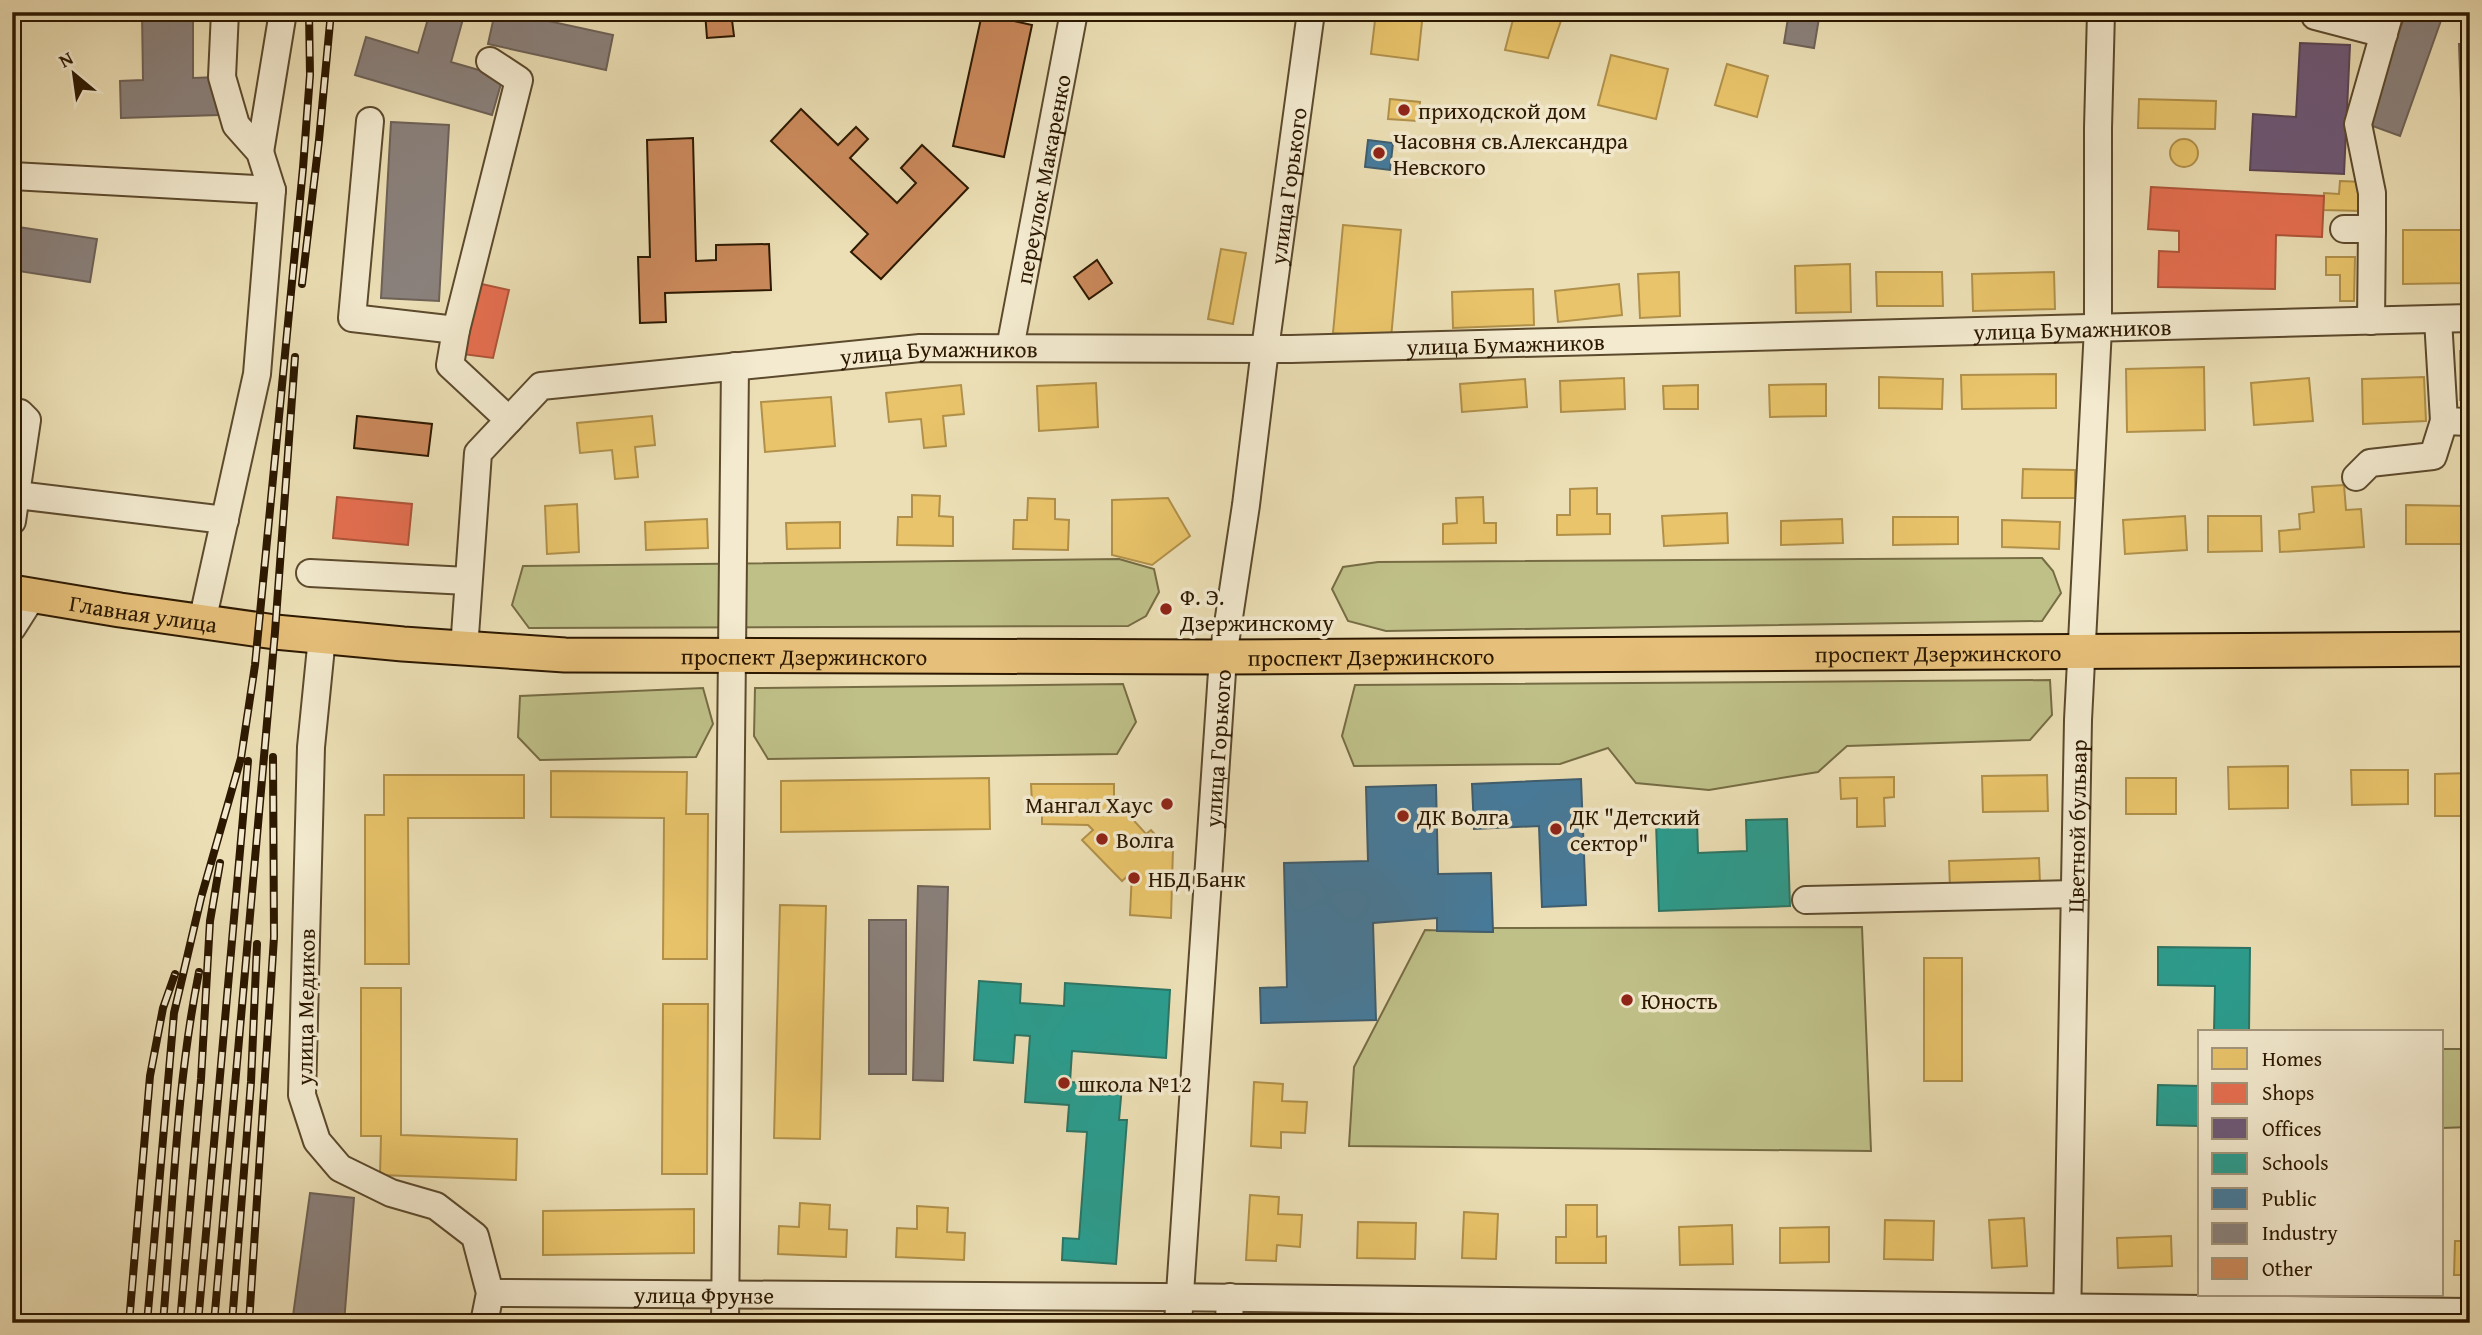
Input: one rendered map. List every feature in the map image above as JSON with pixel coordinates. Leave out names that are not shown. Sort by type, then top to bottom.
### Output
[{"type":"main road","name":"Главная улица","points":[[23,594],[275,632]]},
{"type":"main road","name":"проспект Дзержинского","points":[[275,632],[578,656],[1223,657],[2470,649]]},
{"type":"street","points":[[202,622],[257,374],[272,190],[260,152],[236,125],[222,77],[225,12]]},
{"type":"street","points":[[260,152],[283,12]]},
{"type":"street","name":"переулок Макаренко","points":[[1010,348],[1074,12]]},
{"type":"street","name":"улица Горького","points":[[1179,1310],[1223,657],[1246,505],[1311,12]]},
{"type":"street","name":"Цветной бульвар","points":[[2067,1315],[2078,720],[2098,328],[2101,12]]},
{"type":"street","points":[[2315,12],[2315,16],[2387,23],[2358,124],[2372,193],[2371,321]]},
{"type":"street","points":[[464,649],[478,453],[509,420],[450,365],[456,330],[519,80],[490,61]]},
{"type":"street","points":[[369,121],[352,318],[456,330]]},
{"type":"street","points":[[12,176],[272,190]]},
{"type":"street","points":[[2344,229],[2372,229]]},
{"type":"street","name":"улица Бумажников","points":[[509,420],[541,386],[920,348],[1265,349],[2470,318]]},
{"type":"street","points":[[2356,477],[2370,463],[2433,456],[2457,421],[2438,319]]},
{"type":"street","points":[[725,1323],[723,1294],[735,366]]},
{"type":"street","points":[[12,413],[20,413],[27,420],[12,521]]},
{"type":"street","points":[[16,486],[225,520]]},
{"type":"street","points":[[310,573],[468,580]]},
{"type":"street","points":[[12,628],[23,594]]},
{"type":"street","name":"улица Медиков","points":[[323,636],[311,747],[302,1095],[317,1141],[340,1168],[391,1193],[436,1206],[475,1236],[490,1293],[484,1323]]},
{"type":"street","points":[[1806,900],[2075,894]]},
{"type":"street","name":"улица Фрунзе","points":[[490,1293],[723,1294],[1179,1310],[2067,1315],[2470,1312]]},
{"type":"green space","points":[[2042,558],[2053,571],[2061,593],[2042,621],[1386,631],[1348,621],[1332,589],[1343,567],[1378,562]]},
{"type":"green space","points":[[1119,559],[1154,569],[1159,592],[1146,616],[1128,626],[529,628],[512,605],[523,566]]},
{"type":"green space","points":[[2050,680],[2052,715],[2030,740],[1847,746],[1818,772],[1709,790],[1636,783],[1608,748],[1560,764],[1354,766],[1342,736],[1355,685]]},
{"type":"green space","points":[[1123,684],[1136,722],[1117,754],[768,759],[754,736],[755,688]]},
{"type":"green space","points":[[703,688],[713,724],[696,757],[540,760],[518,737],[520,696]]},
{"type":"green space","name":"Юность","points":[[1862,927],[1871,1151],[1349,1146],[1354,1067],[1425,930],[1493,932],[1493,928]]},
{"type":"green space","points":[[2444,1049],[2470,1049],[2470,1127],[2444,1128]]},
{"type":"building: Homes","points":[[1376,12],[1423,12],[1418,60],[1371,54]]},
{"type":"building: Homes","points":[[1515,12],[1564,12],[1548,58],[1505,50]]},
{"type":"building: Homes","points":[[1898,12],[1940,12],[1939,20]]},
{"type":"building: Homes","points":[[2276,12],[2306,12],[2306,19],[2276,18]]},
{"type":"building: Homes","points":[[1611,55],[1668,69],[1656,119],[1598,105]]},
{"type":"building: Homes","points":[[1727,64],[1768,76],[1757,117],[1715,105]]},
{"type":"building: Homes","name":"приходской дом","points":[[1390,99],[1420,102],[1418,121],[1388,119]]},
{"type":"building: Homes","points":[[2139,99],[2216,101],[2215,129],[2138,128]]},
{"type":"building: Homes","points":[[2184,139],[2194,143],[2198,153],[2194,163],[2184,167],[2174,163],[2170,153],[2174,143]]},
{"type":"building: Homes","points":[[2340,181],[2364,182],[2363,211],[2323,210],[2324,193],[2339,194]]},
{"type":"building: Homes","points":[[1343,225],[1401,230],[1391,338],[1333,333]]},
{"type":"building: Homes","points":[[2403,230],[2470,230],[2470,283],[2403,284]]},
{"type":"building: Homes","points":[[1221,249],[1246,253],[1233,324],[1208,319]]},
{"type":"building: Homes","points":[[2326,257],[2355,257],[2354,301],[2340,301],[2340,275],[2326,275]]},
{"type":"building: Homes","points":[[1850,264],[1851,312],[1796,313],[1795,266]]},
{"type":"building: Homes","points":[[1679,272],[1680,316],[1640,318],[1638,274]]},
{"type":"building: Homes","points":[[1876,272],[1942,272],[1943,306],[1877,306]]},
{"type":"building: Homes","points":[[2054,272],[2055,309],[1973,311],[1972,274]]},
{"type":"building: Homes","points":[[1619,284],[1622,315],[1558,322],[1555,291]]},
{"type":"building: Homes","points":[[1533,289],[1534,325],[1453,328],[1452,292]]},
{"type":"building: Homes","points":[[2460,351],[2470,351],[2470,400],[2460,400]]},
{"type":"building: Homes","points":[[2204,367],[2205,430],[2127,432],[2126,369]]},
{"type":"building: Homes","points":[[2056,374],[2056,408],[1962,409],[1961,375]]},
{"type":"building: Homes","points":[[1879,377],[1943,379],[1942,409],[1879,408]]},
{"type":"building: Homes","points":[[2424,377],[2426,421],[2363,424],[2362,379]]},
{"type":"building: Homes","points":[[1624,378],[1625,409],[1561,412],[1560,381]]},
{"type":"building: Homes","points":[[2309,378],[2313,421],[2254,425],[2251,383]]},
{"type":"building: Homes","points":[[1525,379],[1527,407],[1462,412],[1460,384]]},
{"type":"building: Homes","points":[[1096,383],[1098,427],[1039,431],[1037,386]]},
{"type":"building: Homes","points":[[1826,384],[1826,416],[1770,417],[1769,385]]},
{"type":"building: Homes","points":[[961,385],[964,414],[943,416],[946,446],[924,448],[921,419],[889,422],[886,393]]},
{"type":"building: Homes","points":[[1698,385],[1698,409],[1664,409],[1663,386]]},
{"type":"building: Homes","points":[[831,397],[835,446],[765,452],[761,402]]},
{"type":"building: Homes","points":[[652,416],[655,445],[635,447],[638,477],[615,479],[612,450],[580,453],[577,423]]},
{"type":"building: Homes","points":[[2023,469],[2075,470],[2075,498],[2022,498]]},
{"type":"building: Homes","points":[[2344,485],[2346,510],[2361,509],[2364,547],[2280,552],[2279,531],[2300,529],[2299,514],[2314,512],[2312,487]]},
{"type":"building: Homes","points":[[1597,488],[1597,514],[1610,514],[1610,534],[1557,535],[1557,515],[1570,515],[1570,489]]},
{"type":"building: Homes","points":[[912,495],[940,496],[939,516],[953,517],[953,546],[897,545],[898,517],[912,517]]},
{"type":"building: Homes","points":[[1483,497],[1484,523],[1496,523],[1496,543],[1443,544],[1443,524],[1457,523],[1456,498]]},
{"type":"building: Homes","points":[[1028,498],[1055,499],[1055,519],[1069,520],[1068,550],[1013,549],[1014,520],[1027,520]]},
{"type":"building: Homes","points":[[1168,498],[1190,536],[1152,565],[1112,555],[1112,500]]},
{"type":"building: Homes","points":[[577,504],[579,552],[547,554],[545,506]]},
{"type":"building: Homes","points":[[2406,505],[2466,506],[2466,544],[2406,544]]},
{"type":"building: Homes","points":[[1727,513],[1728,543],[1664,546],[1662,516]]},
{"type":"building: Homes","points":[[2185,516],[2187,550],[2125,554],[2123,520]]},
{"type":"building: Homes","points":[[2208,516],[2261,516],[2262,551],[2208,552]]},
{"type":"building: Homes","points":[[1893,517],[1958,517],[1958,544],[1893,545]]},
{"type":"building: Homes","points":[[707,519],[708,548],[646,550],[645,522]]},
{"type":"building: Homes","points":[[1842,519],[1843,543],[1781,545],[1781,521]]},
{"type":"building: Homes","points":[[2002,520],[2060,522],[2059,549],[2002,547]]},
{"type":"building: Homes","points":[[840,522],[840,548],[787,549],[786,523]]},
{"type":"building: Homes","points":[[2288,766],[2288,808],[2229,809],[2228,767]]},
{"type":"building: Homes","points":[[2351,770],[2408,770],[2408,804],[2352,805]]},
{"type":"building: Homes","points":[[551,771],[687,772],[686,814],[708,814],[707,959],[663,959],[664,818],[551,817]]},
{"type":"building: Homes","points":[[2470,773],[2470,816],[2435,816],[2435,774]]},
{"type":"building: Homes","points":[[384,775],[524,775],[524,818],[408,818],[409,964],[365,964],[365,815],[384,815]]},
{"type":"building: Homes","points":[[2047,775],[2048,811],[1983,812],[1982,776]]},
{"type":"building: Homes","points":[[1894,777],[1894,797],[1884,798],[1885,826],[1857,827],[1857,798],[1841,799],[1840,778]]},
{"type":"building: Homes","points":[[989,778],[990,829],[781,832],[781,781]]},
{"type":"building: Homes","points":[[2126,778],[2176,778],[2176,814],[2126,814]]},
{"type":"building: Homes","points":[[1031,784],[1114,784],[1114,800],[1116,802],[1121,798],[1130,809],[1126,812],[1146,834],[1151,830],[1160,840],[1155,845],[1173,848],[1171,918],[1130,915],[1132,872],[1122,881],[1082,840],[1093,830],[1088,825],[1042,824],[1042,811],[1035,811],[1035,803],[1032,803]]},
{"type":"building: Homes","points":[[2039,858],[2040,884],[1950,887],[1949,861]]},
{"type":"building: Homes","points":[[780,905],[826,906],[820,1139],[774,1138]]},
{"type":"building: Homes","points":[[2465,924],[2470,924],[2470,963],[2465,963]]},
{"type":"building: Homes","points":[[1924,958],[1962,958],[1962,1081],[1924,1081]]},
{"type":"building: Homes","points":[[361,988],[401,988],[401,1135],[517,1139],[516,1180],[380,1175],[381,1136],[361,1136]]},
{"type":"building: Homes","points":[[663,1004],[708,1004],[707,1174],[662,1174]]},
{"type":"building: Homes","points":[[1254,1082],[1283,1084],[1282,1101],[1307,1102],[1305,1133],[1281,1132],[1281,1148],[1251,1146]]},
{"type":"building: Homes","points":[[1250,1195],[1279,1197],[1278,1214],[1302,1215],[1300,1247],[1277,1245],[1276,1261],[1246,1260]]},
{"type":"building: Homes","points":[[800,1203],[830,1205],[829,1229],[847,1230],[846,1257],[778,1254],[779,1226],[799,1227]]},
{"type":"building: Homes","points":[[1566,1205],[1597,1205],[1597,1237],[1606,1236],[1606,1263],[1556,1263],[1556,1237],[1566,1237]]},
{"type":"building: Homes","points":[[917,1206],[948,1208],[947,1232],[965,1233],[964,1260],[896,1257],[897,1228],[917,1229]]},
{"type":"building: Homes","points":[[694,1209],[694,1253],[543,1255],[543,1211]]},
{"type":"building: Homes","points":[[1464,1212],[1498,1214],[1496,1259],[1462,1258]]},
{"type":"building: Homes","points":[[2024,1218],[2027,1266],[1992,1268],[1989,1220]]},
{"type":"building: Homes","points":[[1885,1220],[1934,1221],[1933,1260],[1884,1259]]},
{"type":"building: Homes","points":[[1358,1222],[1416,1223],[1415,1259],[1357,1258]]},
{"type":"building: Homes","points":[[1732,1225],[1733,1264],[1680,1265],[1679,1227]]},
{"type":"building: Homes","points":[[1829,1227],[1829,1262],[1780,1263],[1780,1228]]},
{"type":"building: Homes","points":[[2171,1236],[2172,1266],[2118,1268],[2117,1238]]},
{"type":"building: Homes","points":[[2455,1241],[2470,1241],[2470,1275],[2454,1275]]},
{"type":"building: Shops","points":[[2151,187],[2324,196],[2322,237],[2276,235],[2275,289],[2158,287],[2159,251],[2179,252],[2179,231],[2148,229]]},
{"type":"building: Shops","points":[[468,281],[509,290],[493,358],[462,354]]},
{"type":"building: Shops","points":[[337,497],[412,504],[408,545],[333,538]]},
{"type":"building: Offices","points":[[2300,43],[2350,45],[2344,174],[2250,170],[2253,114],[2296,117]]},
{"type":"building: Schools","points":[[1787,819],[1790,906],[1659,911],[1656,822],[1697,820],[1698,853],[1747,851],[1746,820]]},
{"type":"building: Schools","points":[[2158,947],[2250,948],[2249,1030],[2214,1030],[2215,986],[2158,985]]},
{"type":"building: Schools","points":[[979,981],[1021,984],[1020,1003],[1064,1006],[1065,983],[1170,990],[1166,1058],[1072,1051],[1070,1082],[1122,1086],[1119,1120],[1127,1120],[1116,1264],[1062,1260],[1063,1238],[1079,1239],[1087,1132],[1067,1131],[1069,1105],[1025,1102],[1030,1036],[1015,1035],[1013,1063],[974,1060]]},
{"type":"building: Schools","points":[[2158,1085],[2198,1086],[2198,1126],[2157,1125]]},
{"type":"building: Public","points":[[1368,140],[1393,143],[1390,170],[1365,167]]},
{"type":"building: Public","points":[[1581,779],[1586,905],[1542,907],[1539,826],[1474,829],[1472,784]]},
{"type":"building: Public","points":[[1436,785],[1438,874],[1491,873],[1493,932],[1437,931],[1437,918],[1373,923],[1376,1020],[1261,1023],[1260,988],[1287,987],[1284,863],[1368,861],[1366,787]]},
{"type":"building: Industry","points":[[142,12],[193,12],[193,78],[218,77],[219,115],[121,118],[120,81],[143,80]]},
{"type":"building: Industry","points":[[430,12],[463,19],[451,62],[503,77],[492,115],[355,75],[366,37],[418,53]]},
{"type":"building: Industry","points":[[495,12],[507,12],[613,35],[606,70],[488,44]]},
{"type":"building: Industry","points":[[1789,12],[1820,12],[1814,48],[1784,43]]},
{"type":"building: Industry","points":[[2406,12],[2444,12],[2400,136],[2367,124]]},
{"type":"building: Industry","points":[[2459,44],[2470,44],[2470,98],[2461,99]]},
{"type":"building: Industry","points":[[391,122],[449,125],[439,301],[381,298]]},
{"type":"building: Industry","points":[[12,226],[97,239],[90,282],[12,270]]},
{"type":"building: Industry","points":[[918,886],[948,887],[943,1081],[913,1080]]},
{"type":"building: Industry","points":[[869,920],[906,920],[906,1074],[869,1074]]},
{"type":"building: Industry","points":[[310,1193],[354,1198],[344,1323],[292,1323]]},
{"type":"building: Other","points":[[705,12],[731,12],[734,36],[707,38]]},
{"type":"building: Other","points":[[999,12],[1016,12],[1014,21],[1032,25],[1004,157],[953,146],[982,14],[998,17]]},
{"type":"building: Other","points":[[801,109],[838,145],[856,127],[868,139],[850,158],[897,203],[916,183],[901,168],[922,145],[968,188],[881,279],[851,252],[868,234],[771,141]]},
{"type":"building: Other","points":[[693,138],[696,261],[716,260],[716,245],[769,244],[771,290],[665,293],[666,322],[640,323],[638,257],[650,257],[647,140]]},
{"type":"building: Other","points":[[1097,260],[1112,283],[1089,299],[1074,277]]},
{"type":"building: Other","points":[[357,416],[432,424],[428,456],[354,448]]},
{"type":"railway","points":[[147,1323],[174,1013],[201,898],[241,758],[255,665],[303,168],[310,75],[309,12]]},
{"type":"railway","points":[[302,284],[331,12]]},
{"type":"railway","points":[[214,1323],[275,632],[295,357]]},
{"type":"railway","points":[[249,1323],[274,937],[273,757]]},
{"type":"railway","points":[[198,1323],[248,761]]},
{"type":"railway","points":[[180,1323],[201,1079],[210,921],[220,863]]},
{"type":"railway","points":[[232,1323],[251,1082],[257,944]]},
{"type":"railway","points":[[163,1323],[180,1103],[199,972]]},
{"type":"railway","points":[[129,1323],[150,1076],[163,1008],[175,974]]},
{"type":"place","name":"приходской дом","points":[[1404,110]]},
{"type":"place","name":"Часовня св.Александра Невского","points":[[1379,153]]},
{"type":"place","name":"Ф. Э. Дзержинскому","points":[[1166,609]]},
{"type":"place","name":"Мангал Хаус","points":[[1167,804]]},
{"type":"place","name":"ДК Волга","points":[[1403,816]]},
{"type":"place","name":"ДК \"Детский сектор\"","points":[[1556,829]]},
{"type":"place","name":"Волга","points":[[1102,839]]},
{"type":"place","name":"НБД Банк","points":[[1134,878]]},
{"type":"place","name":"Юность","points":[[1627,1000]]},
{"type":"place","name":"школа №12","points":[[1064,1083]]}]
